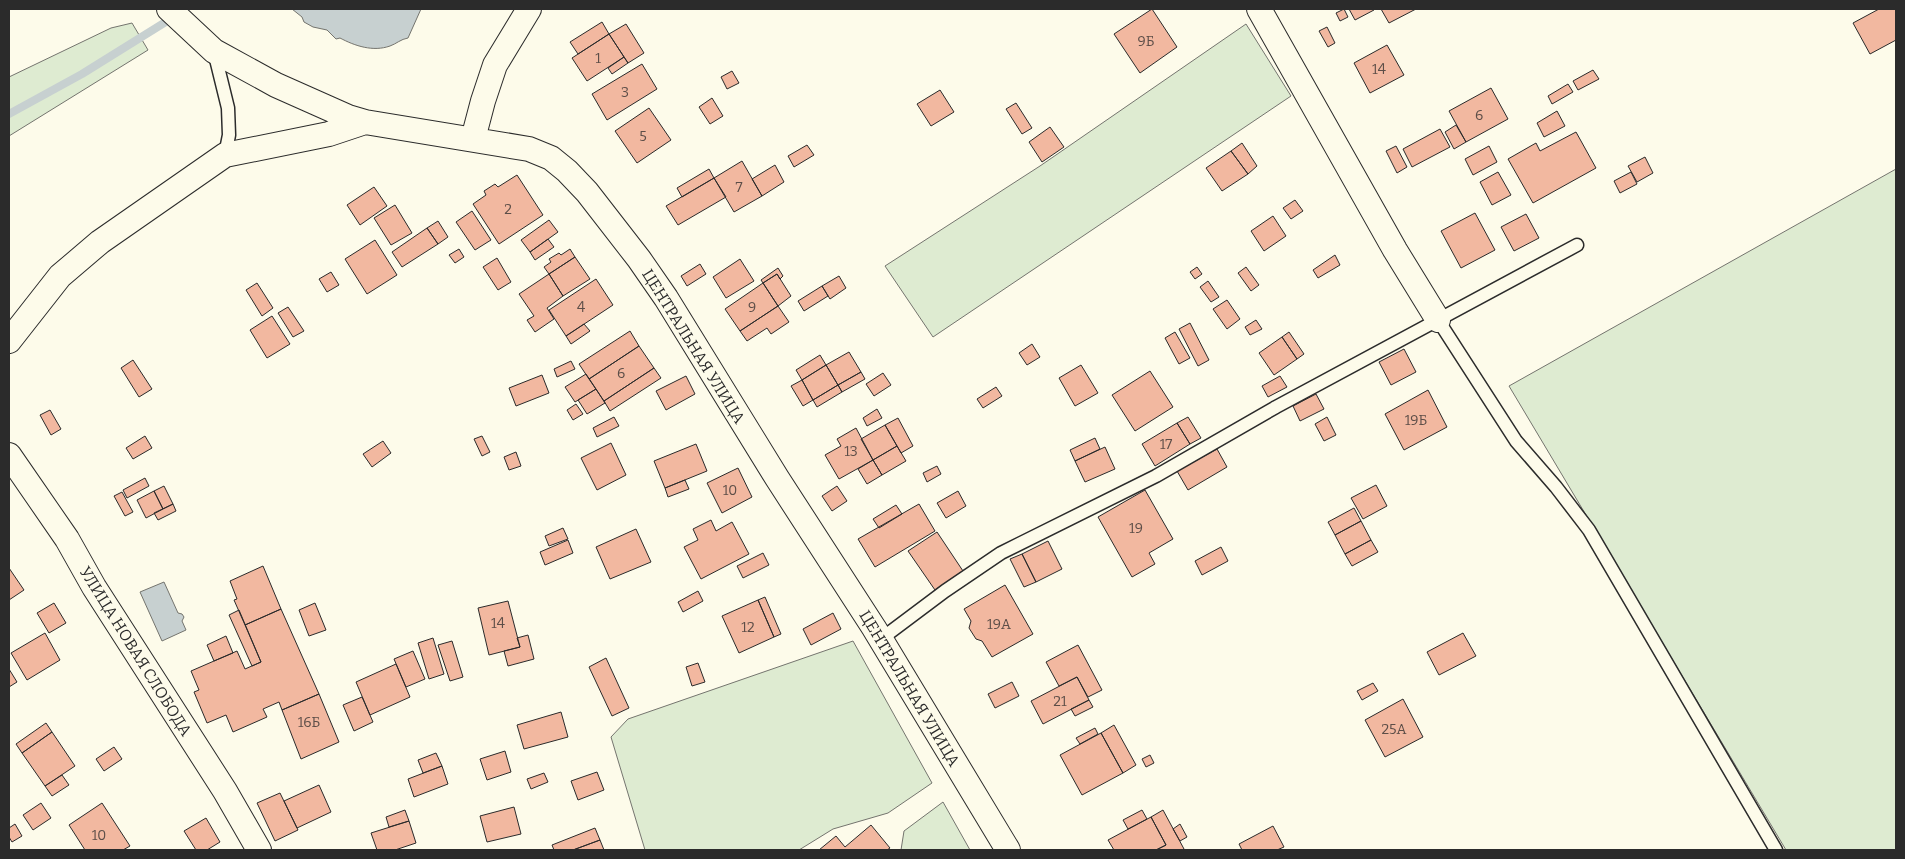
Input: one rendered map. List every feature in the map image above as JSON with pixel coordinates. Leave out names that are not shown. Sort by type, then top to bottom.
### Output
[{"type":"street","name":"ЦЕНТРАЛЬНАЯ УЛИЦА","points":[[169,9],[214,51],[276,85],[348,117],[365,122],[530,149],[551,158],[567,171],[587,192],[639,259],[666,298],[777,478],[881,639],[1008,850]]},
{"type":"street","points":[[473,139],[495,65],[529,9]]},
{"type":"street","points":[[1259,9],[1395,250],[1438,320]]},
{"type":"street","points":[[9,341],[60,276],[100,242],[224,156],[329,134],[365,122]]},
{"type":"street","name":"УЛИЦА НОВАЯ СЛОБОДА","points":[[9,455],[66,538],[94,587],[225,790],[259,850]]},
{"type":"lane","points":[[214,51],[228,108],[229,135],[224,156]]},
{"type":"lane","points":[[881,639],[945,591],[1001,553],[1156,476],[1276,407],[1577,245]]},
{"type":"lane","points":[[1438,320],[1516,440],[1589,530],[1776,850]]},
{"type":"green space","points":[[132,23],[148,50],[9,136],[9,77],[111,28]]},
{"type":"green space","points":[[1246,24],[1291,96],[933,337],[885,266],[1040,166]]},
{"type":"green space","points":[[1896,169],[1896,850],[1786,850],[1509,386]]},
{"type":"green space","points":[[853,641],[932,783],[888,813],[833,829],[799,850],[645,850],[611,737],[628,719]]},
{"type":"green space","points":[[943,802],[970,850],[901,850],[904,831]]},
{"type":"shaded area","points":[[292,9],[421,9],[408,38],[384,48],[371,48],[358,46],[340,38],[336,39],[327,30],[313,27],[304,22],[302,17]]},
{"type":"shaded area","points":[[164,582],[178,613],[184,617],[182,621],[186,630],[162,641],[140,592]]},
{"type":"building","points":[[1152,9],[1177,47],[1140,73],[1114,34]]},
{"type":"building","points":[[1344,9],[1348,17],[1340,21],[1336,13]]},
{"type":"building","points":[[1349,9],[1373,9],[1374,10],[1355,20]]},
{"type":"building","points":[[1381,9],[1416,9],[1389,23]]},
{"type":"building","points":[[1879,9],[1896,9],[1896,40],[1870,54],[1853,23]]},
{"type":"building","points":[[602,22],[609,34],[578,54],[570,42]]},
{"type":"building","points":[[626,24],[644,53],[628,63],[609,34]]},
{"type":"building","points":[[1327,27],[1335,43],[1328,47],[1319,31]]},
{"type":"building","points":[[609,34],[624,57],[587,81],[572,58]]},
{"type":"building","points":[[1387,45],[1404,75],[1370,93],[1354,63]]},
{"type":"building","points":[[624,57],[628,63],[612,74],[608,68]]},
{"type":"building","points":[[642,64],[657,89],[607,120],[592,94]]},
{"type":"building","points":[[1593,70],[1599,79],[1578,90],[1573,81]]},
{"type":"building","points":[[732,71],[739,83],[727,89],[721,77]]},
{"type":"building","points":[[1568,84],[1573,92],[1552,104],[1548,96]]},
{"type":"building","points":[[1491,88],[1508,119],[1466,142],[1449,111]]},
{"type":"building","points":[[940,90],[954,112],[931,126],[917,104]]},
{"type":"building","points":[[712,98],[723,116],[710,124],[699,107]]},
{"type":"building","points":[[1016,103],[1032,128],[1022,134],[1006,109]]},
{"type":"building","points":[[649,108],[671,140],[637,163],[615,131]]},
{"type":"building","points":[[1557,111],[1565,126],[1544,137],[1537,123]]},
{"type":"building","points":[[1456,125],[1466,142],[1454,149],[1445,132]]},
{"type":"building","points":[[1050,127],[1064,147],[1042,162],[1029,142]]},
{"type":"building","points":[[1440,129],[1450,147],[1412,167],[1403,149]]},
{"type":"building","points":[[1576,132],[1596,168],[1533,203],[1508,159],[1536,143],[1540,151]]},
{"type":"building","points":[[1242,143],[1257,166],[1248,174],[1231,151]]},
{"type":"building","points":[[807,145],[814,155],[794,167],[788,156]]},
{"type":"building","points":[[1396,146],[1407,167],[1397,173],[1386,151]]},
{"type":"building","points":[[1489,146],[1497,162],[1473,175],[1465,159]]},
{"type":"building","points":[[1231,151],[1248,174],[1222,191],[1206,168]]},
{"type":"building","points":[[1645,157],[1653,173],[1637,182],[1628,166]]},
{"type":"building","points":[[742,161],[762,196],[734,212],[714,178]]},
{"type":"building","points":[[775,165],[784,182],[762,196],[752,179]]},
{"type":"building","points":[[709,169],[714,178],[682,197],[677,188]]},
{"type":"building","points":[[1498,172],[1511,195],[1492,205],[1480,182]]},
{"type":"building","points":[[1631,172],[1637,184],[1620,193],[1614,181]]},
{"type":"building","points":[[517,175],[543,215],[499,244],[473,204],[486,195],[484,191],[495,184],[498,187]]},
{"type":"building","points":[[714,178],[726,197],[678,225],[666,206]]},
{"type":"building","points":[[374,187],[387,206],[360,225],[347,205]]},
{"type":"building","points":[[1295,200],[1303,211],[1291,219],[1283,208]]},
{"type":"building","points":[[395,205],[412,233],[391,245],[374,218]]},
{"type":"building","points":[[472,211],[491,240],[475,250],[456,222]]},
{"type":"building","points":[[1475,213],[1495,250],[1461,268],[1441,231]]},
{"type":"building","points":[[1526,214],[1539,238],[1514,251],[1501,227]]},
{"type":"building","points":[[1273,216],[1286,236],[1264,251],[1251,231]]},
{"type":"building","points":[[549,220],[558,232],[530,252],[521,240]]},
{"type":"building","points":[[438,221],[448,237],[438,244],[427,228]]},
{"type":"building","points":[[427,228],[438,244],[402,267],[392,252]]},
{"type":"building","points":[[548,239],[554,247],[535,260],[530,252]]},
{"type":"building","points":[[375,240],[397,275],[367,294],[345,259]]},
{"type":"building","points":[[459,249],[464,257],[455,263],[449,255]]},
{"type":"building","points":[[570,249],[575,257],[549,274],[544,267],[551,262],[549,259],[559,253],[561,255]]},
{"type":"building","points":[[1335,255],[1340,265],[1318,278],[1313,270]]},
{"type":"building","points":[[575,257],[590,279],[563,296],[549,274]]},
{"type":"building","points":[[497,258],[511,282],[498,290],[483,267]]},
{"type":"building","points":[[740,259],[754,281],[726,298],[713,277]]},
{"type":"building","points":[[700,264],[706,274],[687,286],[681,276]]},
{"type":"building","points":[[1197,267],[1202,274],[1195,279],[1190,272]]},
{"type":"building","points":[[1246,267],[1259,285],[1251,291],[1238,273]]},
{"type":"building","points":[[778,268],[783,276],[780,279],[777,274],[763,283],[761,280]]},
{"type":"building","points":[[331,272],[339,285],[327,292],[319,279]]},
{"type":"building","points":[[549,274],[563,296],[547,308],[554,319],[535,332],[527,320],[534,316],[519,294]]},
{"type":"building","points":[[777,274],[791,296],[778,306],[763,283]]},
{"type":"building","points":[[839,276],[846,288],[830,299],[822,286]]},
{"type":"building","points":[[596,279],[613,305],[566,336],[549,310]]},
{"type":"building","points":[[1208,281],[1219,297],[1211,302],[1200,287]]},
{"type":"building","points":[[257,283],[273,308],[262,316],[246,290]]},
{"type":"building","points":[[763,283],[778,306],[740,331],[725,309]]},
{"type":"building","points":[[822,286],[828,296],[804,311],[798,301]]},
{"type":"building","points":[[1227,300],[1240,319],[1227,329],[1213,309]]},
{"type":"building","points":[[778,306],[789,322],[771,334],[767,328],[747,341],[740,331]]},
{"type":"building","points":[[288,307],[304,331],[293,337],[278,313]]},
{"type":"building","points":[[272,316],[290,344],[267,358],[250,330]]},
{"type":"building","points":[[1256,320],[1262,329],[1250,335],[1245,327]]},
{"type":"building","points":[[1190,323],[1209,360],[1198,366],[1179,329]]},
{"type":"building","points":[[584,324],[590,331],[571,344],[566,336]]},
{"type":"building","points":[[630,331],[639,346],[589,379],[579,364]]},
{"type":"building","points":[[1175,332],[1190,358],[1179,364],[1165,338]]},
{"type":"building","points":[[1289,332],[1304,354],[1297,359],[1282,337]]},
{"type":"building","points":[[1282,337],[1297,359],[1274,375],[1259,353]]},
{"type":"building","points":[[1032,344],[1040,357],[1027,365],[1019,353]]},
{"type":"building","points":[[639,346],[654,368],[604,401],[589,379]]},
{"type":"building","points":[[1404,349],[1416,372],[1391,385],[1379,362]]},
{"type":"building","points":[[849,352],[861,372],[838,385],[826,365]]},
{"type":"building","points":[[820,355],[826,365],[802,380],[796,370]]},
{"type":"building","points":[[133,360],[152,389],[139,397],[121,368]]},
{"type":"building","points":[[571,361],[575,369],[557,377],[554,369]]},
{"type":"building","points":[[826,365],[838,385],[813,400],[802,380]]},
{"type":"building","points":[[1081,365],[1098,393],[1075,406],[1059,378]]},
{"type":"building","points":[[654,368],[661,378],[610,411],[604,401]]},
{"type":"building","points":[[1150,371],[1173,407],[1135,431],[1112,395]]},
{"type":"building","points":[[861,372],[865,379],[842,392],[838,385]]},
{"type":"building","points":[[883,373],[891,385],[874,396],[866,384]]},
{"type":"building","points":[[586,374],[596,389],[575,402],[565,387]]},
{"type":"building","points":[[542,375],[549,393],[516,406],[509,388]]},
{"type":"building","points":[[686,376],[695,394],[666,410],[656,391]]},
{"type":"building","points":[[1280,376],[1287,387],[1268,397],[1262,386]]},
{"type":"building","points":[[802,380],[813,400],[803,406],[791,386]]},
{"type":"building","points":[[838,385],[842,392],[817,407],[813,400]]},
{"type":"building","points":[[996,387],[1002,396],[983,408],[977,399]]},
{"type":"building","points":[[596,389],[605,403],[587,414],[578,400]]},
{"type":"building","points":[[1428,390],[1447,427],[1404,450],[1385,414]]},
{"type":"building","points":[[1316,394],[1324,409],[1300,421],[1293,406]]},
{"type":"building","points":[[576,404],[583,414],[573,420],[567,410]]},
{"type":"building","points":[[877,409],[882,418],[867,426],[863,418]]},
{"type":"building","points":[[50,410],[61,429],[51,435],[40,415]]},
{"type":"building","points":[[614,417],[619,426],[597,437],[593,428]]},
{"type":"building","points":[[1188,417],[1201,438],[1190,444],[1177,423]]},
{"type":"building","points":[[1327,417],[1336,435],[1324,441],[1315,424]]},
{"type":"building","points":[[898,418],[913,446],[901,453],[885,425]]},
{"type":"building","points":[[1177,423],[1190,444],[1155,466],[1142,444]]},
{"type":"building","points":[[885,425],[897,446],[873,460],[861,439]]},
{"type":"building","points":[[856,428],[873,460],[839,479],[825,455],[841,446],[837,439]]},
{"type":"building","points":[[145,436],[152,448],[133,459],[126,448]]},
{"type":"building","points":[[482,436],[490,452],[482,456],[474,439]]},
{"type":"building","points":[[1095,438],[1100,449],[1075,461],[1070,450]]},
{"type":"building","points":[[383,441],[391,453],[372,467],[363,454]]},
{"type":"building","points":[[611,443],[626,475],[597,490],[581,458]]},
{"type":"building","points":[[696,444],[707,471],[665,488],[654,461]]},
{"type":"building","points":[[897,446],[906,461],[882,475],[873,460]]},
{"type":"building","points":[[1105,447],[1115,469],[1085,482],[1075,461]]},
{"type":"building","points":[[1217,449],[1227,467],[1188,490],[1177,471]]},
{"type":"building","points":[[516,452],[521,466],[509,470],[504,457]]},
{"type":"building","points":[[873,460],[882,475],[867,484],[858,469]]},
{"type":"building","points":[[937,466],[941,474],[927,482],[923,473]]},
{"type":"building","points":[[738,468],[752,497],[722,513],[707,483]]},
{"type":"building","points":[[145,478],[149,486],[127,498],[123,490]]},
{"type":"building","points":[[685,480],[689,489],[668,497],[665,488]]},
{"type":"building","points":[[1376,485],[1387,506],[1363,519],[1351,498]]},
{"type":"building","points":[[164,486],[173,504],[163,509],[154,491]]},
{"type":"building","points":[[837,486],[847,501],[832,511],[822,496]]},
{"type":"building","points":[[1145,490],[1173,539],[1149,553],[1155,564],[1132,577],[1098,517]]},
{"type":"building","points":[[154,491],[163,509],[146,518],[137,500]]},
{"type":"building","points":[[958,491],[966,506],[946,518],[937,503]]},
{"type":"building","points":[[122,492],[133,512],[125,516],[114,496]]},
{"type":"building","points":[[173,504],[176,511],[158,520],[154,513]]},
{"type":"building","points":[[919,504],[935,531],[875,567],[858,539]]},
{"type":"building","points":[[896,505],[902,514],[879,528],[873,519]]},
{"type":"building","points":[[1354,508],[1361,521],[1335,535],[1328,522]]},
{"type":"building","points":[[711,520],[716,531],[732,522],[749,554],[701,579],[684,547],[698,540],[693,529]]},
{"type":"building","points":[[1361,521],[1371,540],[1345,554],[1335,535]]},
{"type":"building","points":[[563,528],[568,539],[549,546],[545,536]]},
{"type":"building","points":[[636,529],[651,562],[610,579],[596,547]]},
{"type":"building","points":[[937,532],[963,571],[935,590],[908,551]]},
{"type":"building","points":[[568,540],[573,553],[545,565],[540,552]]},
{"type":"building","points":[[1371,540],[1378,552],[1352,566],[1345,554]]},
{"type":"building","points":[[1048,541],[1062,569],[1036,582],[1022,554]]},
{"type":"building","points":[[1221,547],[1228,561],[1202,575],[1195,561]]},
{"type":"building","points":[[763,553],[769,565],[743,578],[737,566]]},
{"type":"building","points":[[1022,554],[1036,582],[1024,587],[1010,559]]},
{"type":"building","points":[[263,566],[281,609],[245,625],[234,600],[237,599],[230,581]]},
{"type":"building","points":[[9,568],[24,590],[9,600]]},
{"type":"building","points":[[1005,585],[1033,634],[992,657],[982,641],[976,639],[969,628],[971,621],[964,609]]},
{"type":"building","points":[[698,591],[703,601],[683,612],[678,602]]},
{"type":"building","points":[[765,597],[781,634],[774,637],[758,600]]},
{"type":"building","points":[[758,600],[774,637],[739,653],[722,616]]},
{"type":"building","points":[[508,601],[520,647],[489,655],[478,608]]},
{"type":"building","points":[[54,603],[66,623],[49,633],[37,613]]},
{"type":"building","points":[[315,603],[326,630],[309,636],[299,610]]},
{"type":"building","points":[[281,609],[319,694],[282,710],[279,702],[263,709],[267,717],[233,732],[226,715],[207,723],[194,692],[199,690],[191,671],[237,651],[245,669],[261,662],[245,625]]},
{"type":"building","points":[[239,610],[261,662],[252,666],[229,615]]},
{"type":"building","points":[[833,613],[841,629],[811,645],[803,629]]},
{"type":"building","points":[[45,633],[60,660],[27,680],[11,653]]},
{"type":"building","points":[[1463,633],[1476,656],[1439,675],[1427,652]]},
{"type":"building","points":[[528,635],[534,659],[508,666],[504,651],[520,647],[517,638]]},
{"type":"building","points":[[226,636],[233,653],[214,661],[207,645]]},
{"type":"building","points":[[433,638],[444,674],[429,679],[418,643]]},
{"type":"building","points":[[452,641],[463,677],[450,681],[438,645]]},
{"type":"building","points":[[1078,645],[1102,690],[1088,697],[1077,677],[1059,686],[1046,662]]},
{"type":"building","points":[[413,651],[425,679],[406,687],[394,659]]},
{"type":"building","points":[[606,658],[629,708],[612,716],[589,667]]},
{"type":"building","points":[[698,663],[705,682],[692,686],[686,667]]},
{"type":"building","points":[[396,664],[410,697],[370,715],[356,682]]},
{"type":"building","points":[[9,669],[17,682],[9,687]]},
{"type":"building","points":[[1077,677],[1089,700],[1043,724],[1031,701]]},
{"type":"building","points":[[1012,682],[1019,696],[995,708],[988,694]]},
{"type":"building","points":[[1373,683],[1378,691],[1362,700],[1357,691]]},
{"type":"building","points":[[319,694],[339,742],[301,759],[282,710]]},
{"type":"building","points":[[362,697],[373,722],[354,731],[343,705]]},
{"type":"building","points":[[1403,699],[1423,737],[1385,757],[1365,720]]},
{"type":"building","points":[[1089,700],[1093,707],[1075,716],[1071,709]]},
{"type":"building","points":[[561,712],[568,737],[524,749],[517,725]]},
{"type":"building","points":[[46,723],[52,732],[22,753],[16,744]]},
{"type":"building","points":[[1114,725],[1136,765],[1123,773],[1101,733]]},
{"type":"building","points":[[1095,728],[1098,734],[1080,744],[1076,738]]},
{"type":"building","points":[[52,732],[75,766],[45,786],[22,753]]},
{"type":"building","points":[[1101,733],[1123,773],[1082,795],[1060,755]]},
{"type":"building","points":[[114,747],[122,759],[104,771],[96,759]]},
{"type":"building","points":[[505,751],[511,772],[487,780],[480,759]]},
{"type":"building","points":[[436,753],[442,766],[423,773],[418,760]]},
{"type":"building","points":[[1150,755],[1154,763],[1146,767],[1142,759]]},
{"type":"building","points":[[442,766],[448,784],[414,797],[408,779]]},
{"type":"building","points":[[597,772],[604,790],[578,800],[571,781]]},
{"type":"building","points":[[544,773],[548,782],[531,789],[527,779]]},
{"type":"building","points":[[62,775],[69,785],[52,796],[45,786]]},
{"type":"building","points":[[319,785],[331,812],[297,828],[284,801]]},
{"type":"building","points":[[280,793],[298,830],[275,841],[257,803]]},
{"type":"building","points":[[41,803],[51,818],[33,830],[23,815]]},
{"type":"building","points":[[102,803],[130,846],[123,850],[85,850],[69,825]]},
{"type":"building","points":[[514,807],[521,834],[487,842],[480,816]]},
{"type":"building","points":[[405,810],[409,821],[389,827],[386,817]]},
{"type":"building","points":[[1142,810],[1147,819],[1128,829],[1123,820]]},
{"type":"building","points":[[1163,810],[1184,849],[1156,850],[1166,845],[1151,817]]},
{"type":"building","points":[[1151,817],[1166,845],[1156,850],[1114,850],[1108,840]]},
{"type":"building","points":[[206,818],[220,842],[207,850],[196,850],[184,831]]},
{"type":"building","points":[[409,821],[416,843],[395,850],[377,850],[371,833]]},
{"type":"building","points":[[15,824],[22,836],[12,842],[9,837],[9,828]]},
{"type":"building","points":[[1180,824],[1187,837],[1180,841],[1173,829]]},
{"type":"building","points":[[871,825],[890,848],[887,850],[819,850],[836,836],[845,847]]},
{"type":"building","points":[[1273,826],[1284,847],[1277,850],[1242,850],[1239,844]]},
{"type":"building","points":[[595,828],[600,840],[573,850],[554,850],[552,845]]},
{"type":"building","points":[[600,840],[604,850],[573,850]]},
{"type":"waterway","points":[[9,114],[82,74],[172,18]]}]
